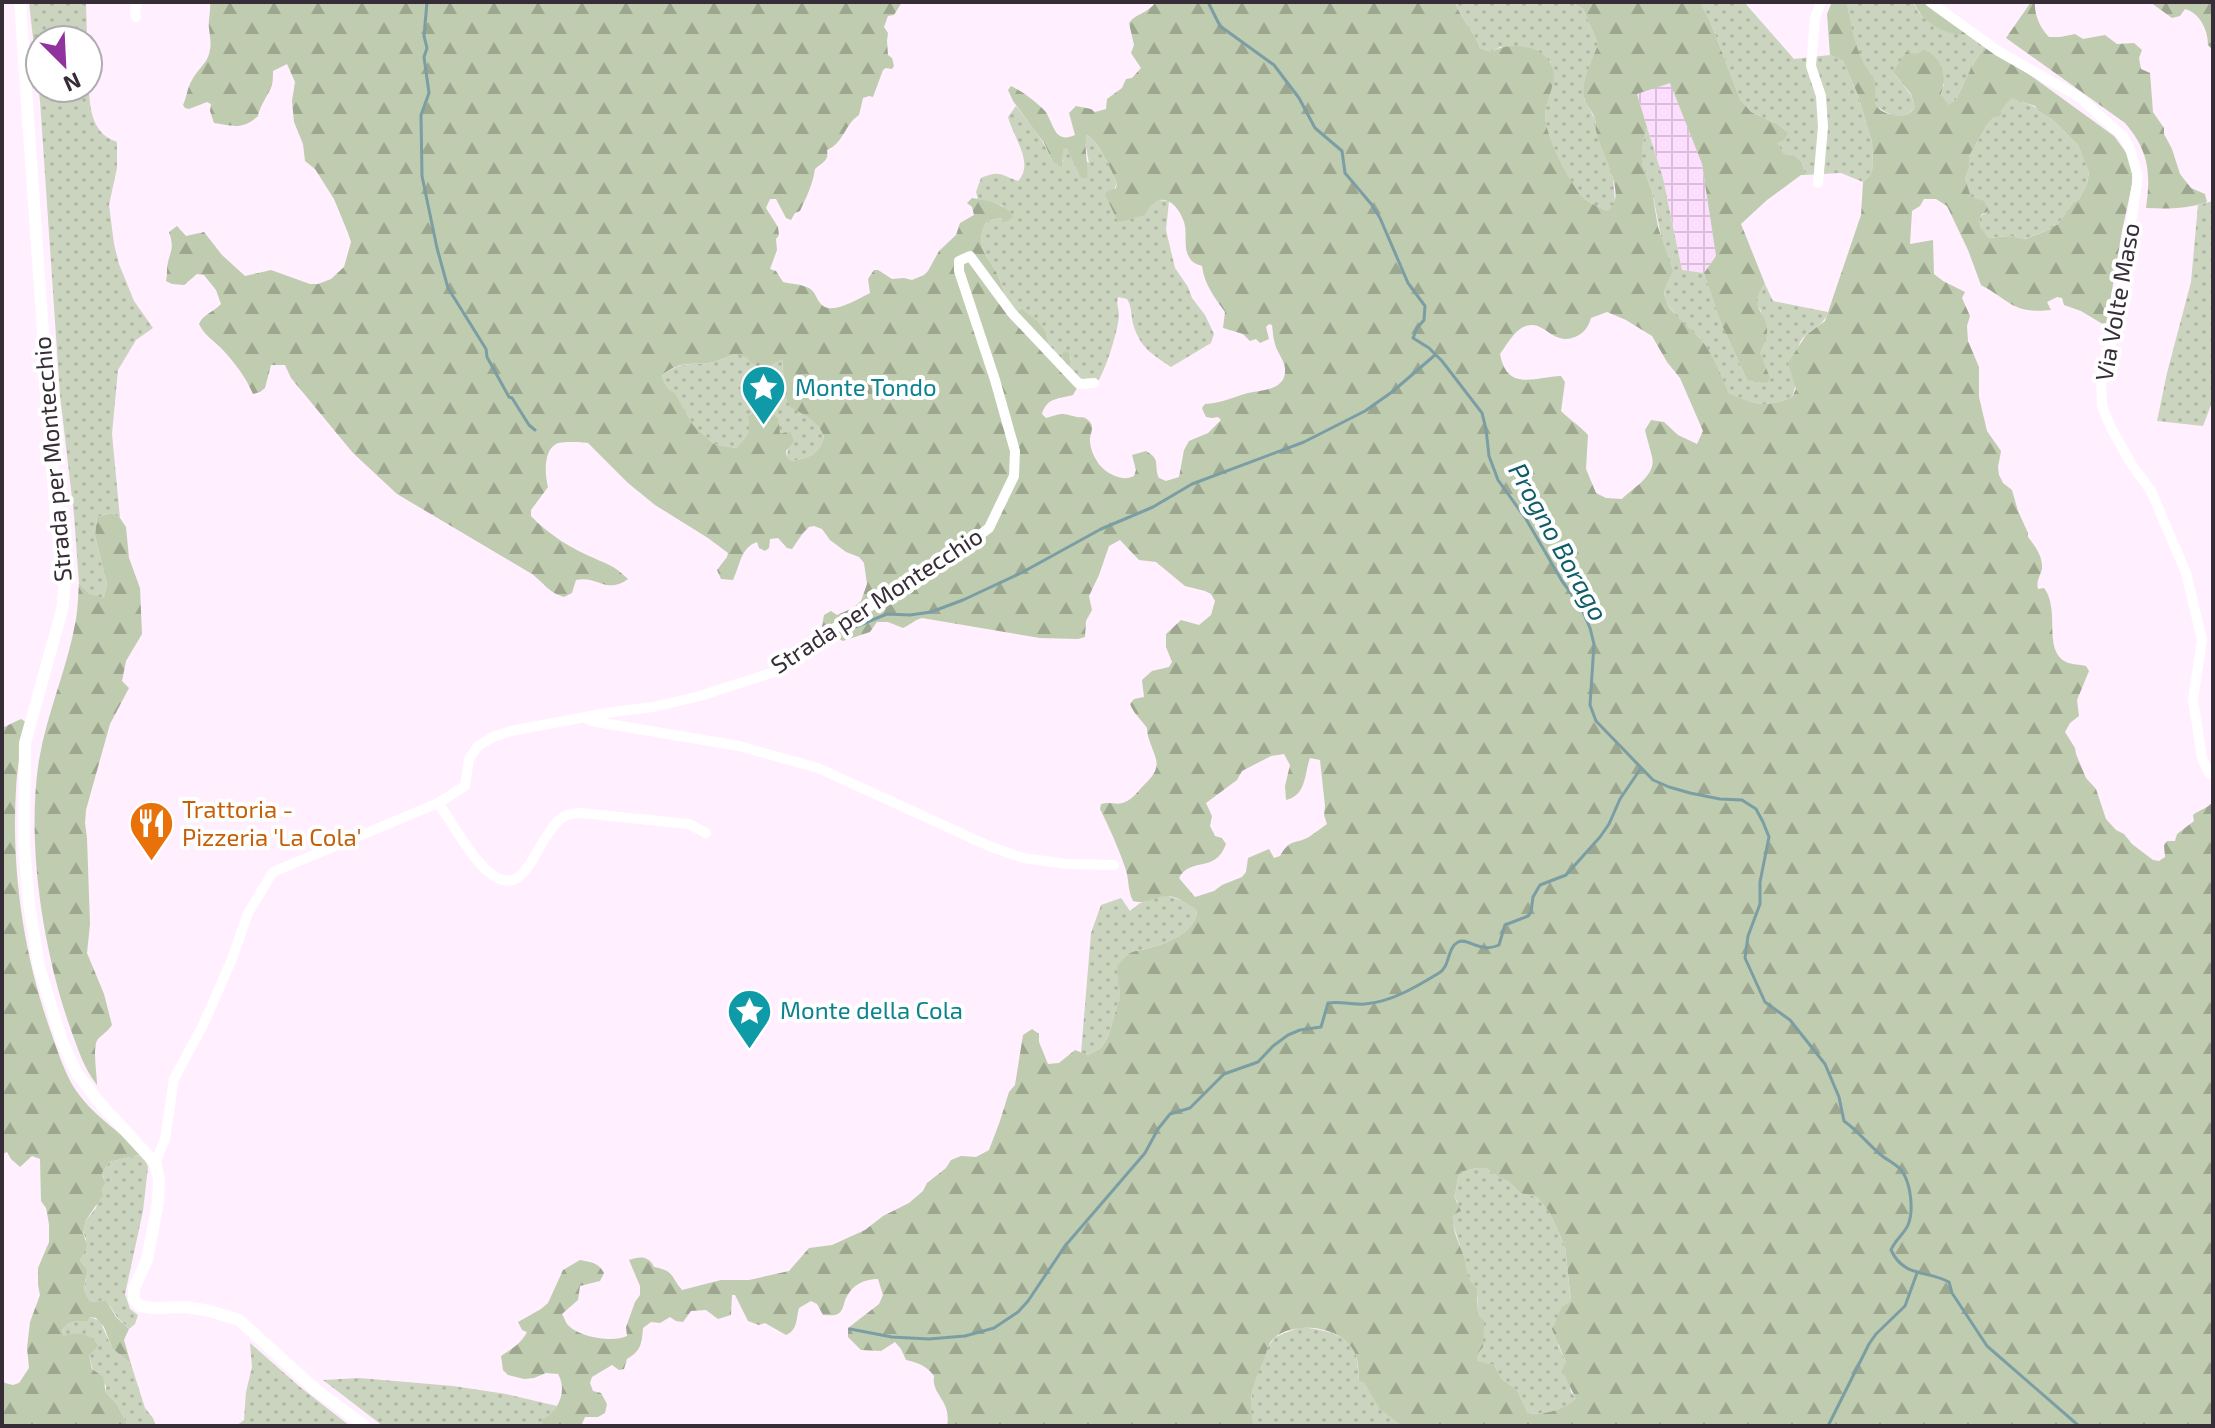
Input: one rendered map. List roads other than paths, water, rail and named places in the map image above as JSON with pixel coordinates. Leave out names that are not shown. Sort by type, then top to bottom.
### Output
[{"type":"street","name":"Strada per Montecchio","points":[[20,2],[56,520],[66,572],[62,610],[25,743],[24,846],[39,967],[62,1041],[76,1072],[155,1163],[159,1179],[158,1202],[147,1260],[134,1288],[134,1299],[140,1306],[186,1307],[239,1320],[316,1390],[365,1426]]},
{"type":"street","points":[[136,17],[137,2]]},
{"type":"street","points":[[1818,183],[1823,127],[1821,96],[1811,66],[1815,18],[1821,2]]},
{"type":"street","name":"Via Volte Maso","points":[[1930,2],[1998,51],[2079,97],[2124,137],[2131,152],[2138,177],[2119,316],[2101,378],[2102,406],[2132,465],[2151,491],[2186,573],[2202,640],[2193,699],[2202,758],[2213,775]]},
{"type":"street","name":"Strada per Montecchio","points":[[155,1163],[165,1139],[174,1079],[232,959],[248,913],[273,872],[438,803],[465,786],[469,759],[478,746],[493,737],[584,717],[653,707],[700,696],[780,670],[804,654],[816,638],[943,563],[989,528],[1014,476],[1015,451],[959,271],[959,261],[970,256],[1012,313],[1079,384],[1094,383]]},
{"type":"street","name":"Strada per Montecchio","points":[[584,717],[591,721],[739,746],[818,768],[989,846],[1023,858],[1067,864],[1114,865]]},
{"type":"street","points":[[438,803],[477,860],[494,876],[509,881],[518,878],[528,868],[552,828],[569,814],[689,824],[706,833]]},
{"type":"waterway","points":[[427,2],[424,36],[427,48],[424,57],[429,93],[421,115],[422,176],[437,248],[448,288],[486,349],[487,357],[509,397],[535,430]]},
{"type":"waterway","name":"Progno Borago","points":[[1208,2],[1220,26],[1274,65],[1299,98],[1315,128],[1342,151],[1345,173],[1380,218],[1408,283],[1425,306],[1424,320],[1413,338],[1442,361],[1482,413],[1489,456],[1498,480],[1581,607],[1594,644],[1590,705],[1596,721],[1653,780],[1690,793],[1742,800],[1756,809],[1769,837],[1760,882],[1760,904],[1748,936],[1745,958],[1765,1002],[1790,1020],[1825,1064],[1839,1097],[1844,1121],[1904,1175],[1911,1212],[1908,1225],[1891,1250],[1896,1259],[1909,1269],[1949,1282],[1952,1293],[1987,1346],[2079,1426]]},
{"type":"waterway","points":[[848,630],[887,614],[931,612],[963,600],[1021,573],[1101,529],[1153,507],[1192,484],[1304,442],[1365,411],[1435,355]]},
{"type":"waterway","points":[[850,1329],[892,1337],[929,1339],[965,1336],[994,1328],[1018,1312],[1065,1246],[1145,1153],[1170,1114],[1190,1108],[1224,1074],[1258,1062],[1288,1035],[1321,1027],[1328,1003],[1365,1004],[1403,993],[1443,970],[1458,942],[1486,948],[1499,945],[1505,925],[1531,912],[1533,897],[1540,885],[1566,875],[1600,837],[1641,768]]},
{"type":"waterway","points":[[1828,1426],[1869,1344],[1905,1306],[1917,1273]]},
{"type":"place","name":"Monte Tondo","points":[[764,427]]},
{"type":"place","name":"Trattoria - Pizzeria 'La Cola'","points":[[151,863]]},
{"type":"place","name":"Monte della Cola","points":[[749,1050]]}]
